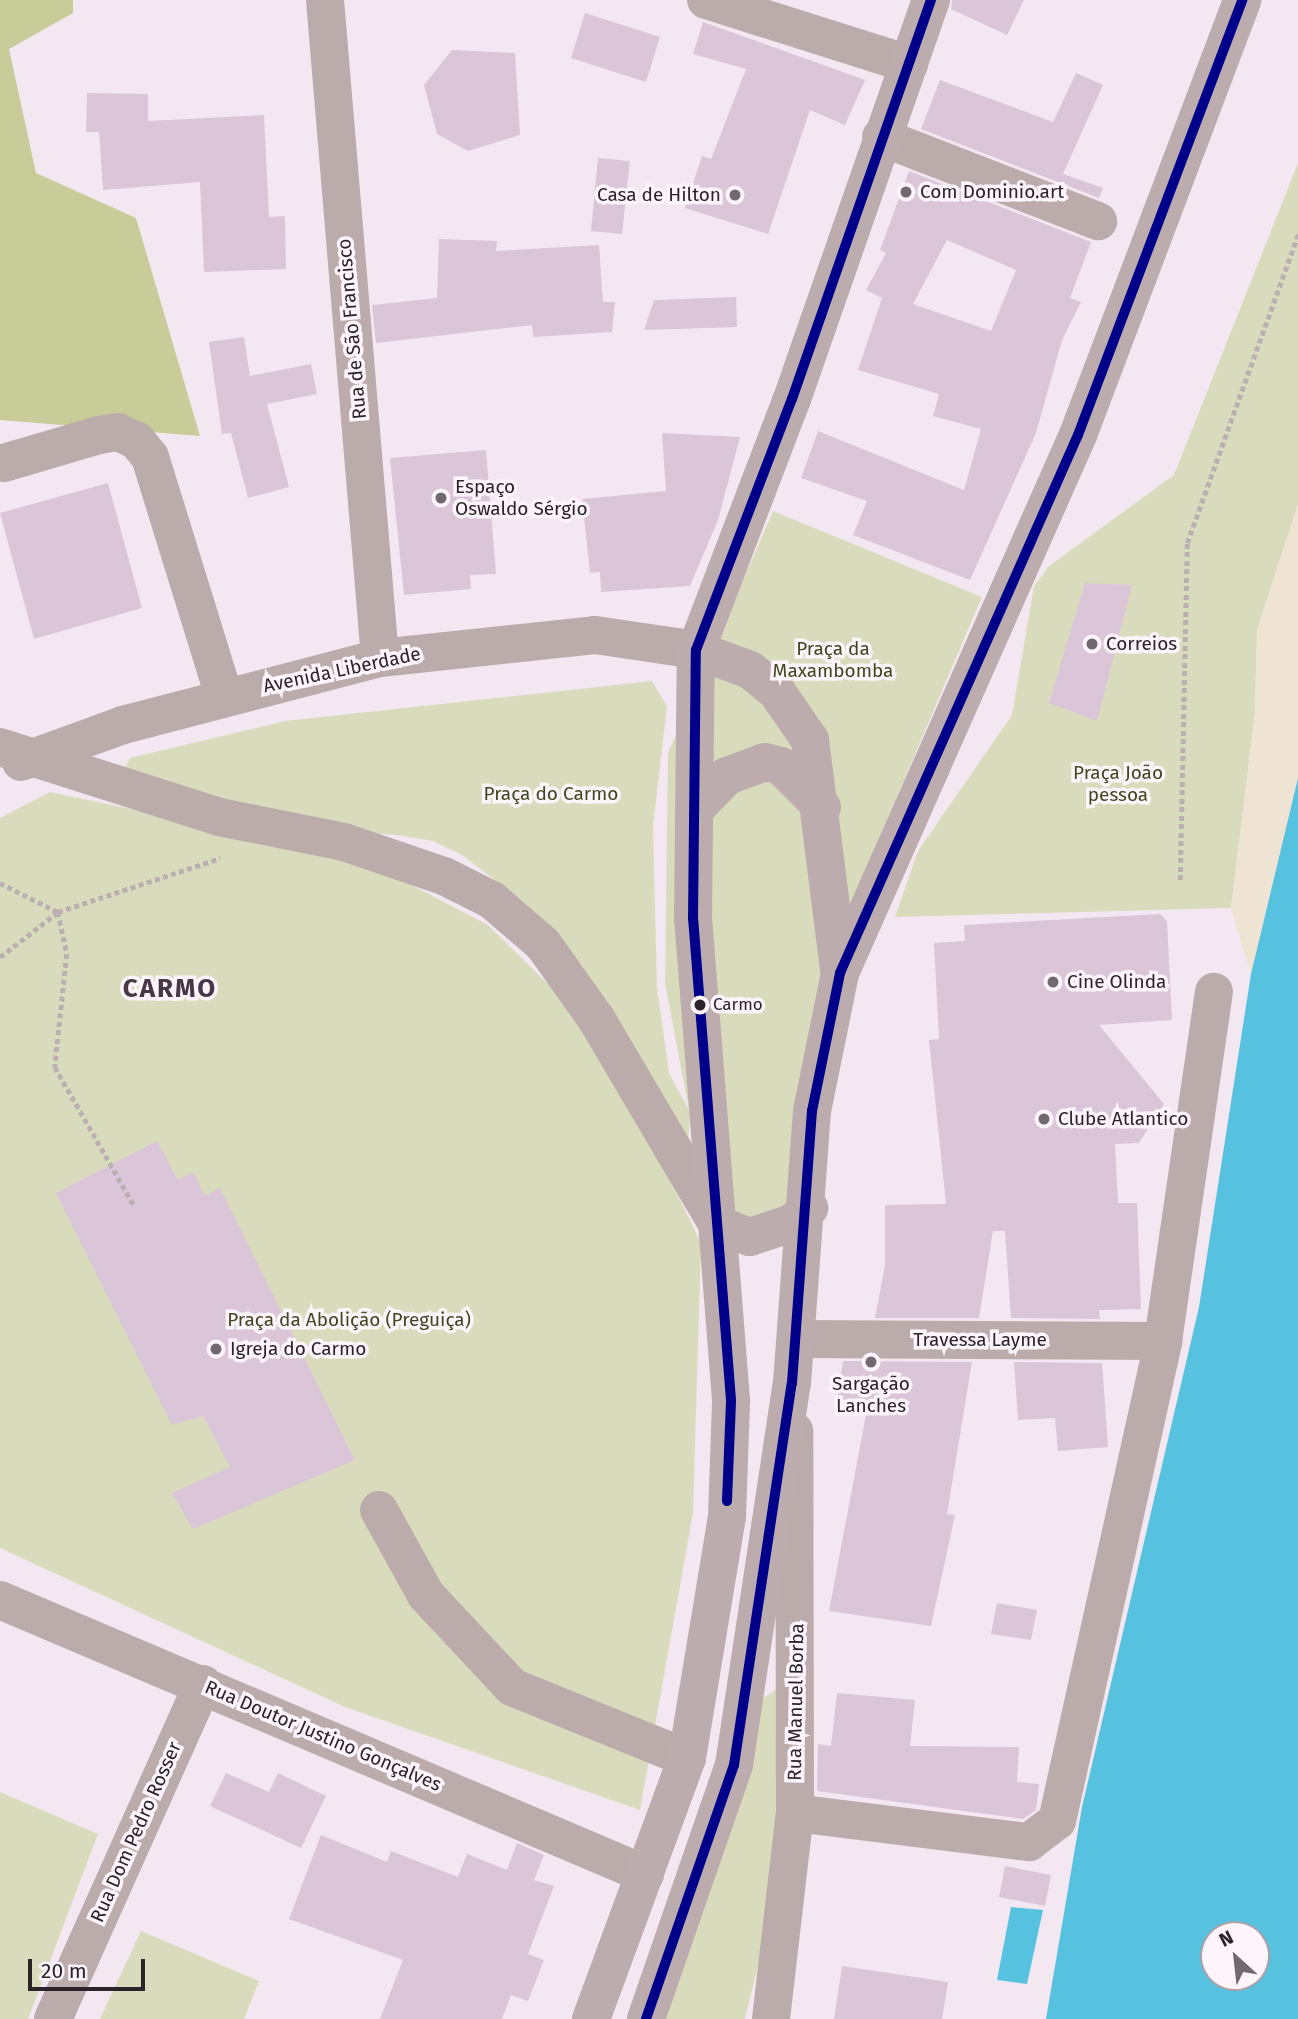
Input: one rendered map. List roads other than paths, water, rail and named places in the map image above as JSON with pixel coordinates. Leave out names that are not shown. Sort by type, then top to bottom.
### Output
[{"type":"main road","points":[[591,2019],[687,1758],[726,1517],[731,1399],[696,999],[696,650],[793,399],[881,138],[931,0]]},
{"type":"main road","points":[[646,2019],[734,1765],[792,1383],[809,1208],[813,1111],[840,973],[1078,435],[1242,0]]},
{"type":"main road","points":[[696,650],[750,670],[795,714],[810,740],[822,807],[840,973]]},
{"type":"main road","points":[[696,808],[727,776],[765,762],[782,766],[822,807]]},
{"type":"main road","points":[[717,1224],[750,1237],[792,1223],[809,1208]]},
{"type":"street","name":"Rua de São Francisco","points":[[325,0],[380,658]]},
{"type":"street","points":[[706,0],[909,64]]},
{"type":"street","points":[[881,138],[1098,221]]},
{"type":"street","points":[[5,463],[108,433],[137,441],[150,457],[224,696]]},
{"type":"street","name":"Avenida Liberdade","points":[[9,759],[224,696],[380,658],[595,635],[696,650]]},
{"type":"street","points":[[9,759],[219,817],[344,842],[492,900],[543,944],[597,1020],[717,1224]]},
{"type":"street","points":[[795,1813],[1029,1842],[1057,1821],[1163,1341],[1214,992]]},
{"type":"street","name":"Travessa Layme","points":[[797,1339],[1163,1341]]},
{"type":"street","name":"Rua Manuel Borba","points":[[771,2019],[795,1813],[798,1533],[792,1383]]},
{"type":"street","points":[[379,1510],[426,1595],[512,1687],[687,1758]]},
{"type":"street","name":"Rua Doutor Justino Gonçalves","points":[[0,1600],[645,1874]]},
{"type":"street","name":"Rua Dom Pedro Rosser","points":[[53,2019],[203,1684]]},
{"type":"water","points":[[1298,778],[1298,2019],[1046,2019],[1082,1807],[1199,1307],[1251,974]]},
{"type":"water","points":[[1011,1907],[1043,1910],[1027,1984],[997,1980]]},
{"type":"place","name":"Com Dominio.art","points":[[906,192]]},
{"type":"place","name":"Casa de Hilton","points":[[735,195]]},
{"type":"place","name":"Espaço Oswaldo Sérgio","points":[[441,498]]},
{"type":"place","name":"Correios","points":[[1092,644]]},
{"type":"place","name":"Cine Olinda","points":[[1053,982]]},
{"type":"place","name":"Carmo","points":[[700,1005]]},
{"type":"place","name":"Clube Atlantico","points":[[1044,1119]]},
{"type":"place","name":"Igreja do Carmo","points":[[216,1349]]},
{"type":"place","name":"Sargação Lanches","points":[[871,1362]]},
{"type":"district","name":"CARMO","points":[[170,989]]},
{"type":"park label","name":"Praça da Maxambomba","points":[[833,660]]},
{"type":"park label","name":"Praça João pessoa","points":[[1118,784]]},
{"type":"park label","name":"Praça do Carmo","points":[[551,794]]},
{"type":"park label","name":"Praça da Abolição (Preguiça)","points":[[349,1320]]}]
